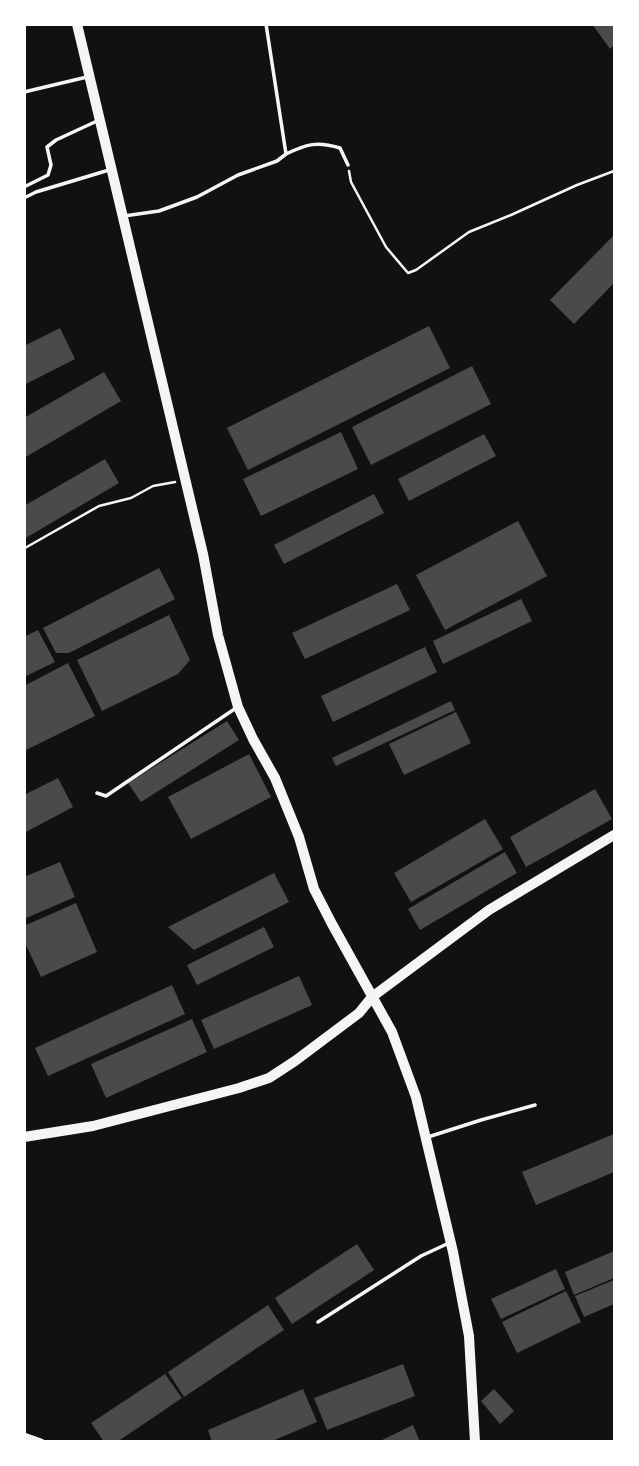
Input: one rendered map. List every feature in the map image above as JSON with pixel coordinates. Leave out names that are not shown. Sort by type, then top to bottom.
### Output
[{"type":"street","points":[[77,24],[203,554],[218,635],[238,707],[275,778],[299,837],[314,889],[392,1032],[416,1097],[451,1242],[469,1336],[475,1441]]},
{"type":"street","points":[[24,1137],[93,1126],[269,1078],[359,1013],[372,997],[489,910],[614,835]]},
{"type":"street","points":[[24,1436],[41,1441]]},
{"type":"lane","points":[[266,24],[286,154]]},
{"type":"lane","points":[[24,92],[89,77]]},
{"type":"lane","points":[[24,187],[48,175],[51,165],[47,147],[55,140],[99,120]]},
{"type":"lane","points":[[122,216],[159,211],[197,197],[239,174],[277,161],[307,144],[327,144],[340,148],[348,165]]},
{"type":"lane","points":[[24,198],[111,169]]},
{"type":"lane","points":[[97,793],[106,796],[238,707]]},
{"type":"lane","points":[[426,1137],[535,1105]]},
{"type":"lane","points":[[318,1322],[421,1256],[451,1242]]},
{"type":"path","points":[[348,165],[351,182],[386,247],[408,273],[469,232],[577,185],[614,172]]},
{"type":"path","points":[[24,548],[99,506],[131,498],[153,486],[186,481]]},
{"type":"building","points":[[592,24],[614,24],[614,45],[610,49]]},
{"type":"building","points":[[614,235],[614,283],[574,324],[550,300]]},
{"type":"building","points":[[429,326],[450,368],[248,470],[227,428]]},
{"type":"building","points":[[60,328],[75,359],[24,385],[24,346]]},
{"type":"building","points":[[472,366],[491,404],[371,465],[352,427]]},
{"type":"building","points":[[104,372],[121,401],[24,458],[24,418]]},
{"type":"building","points":[[341,432],[358,469],[261,516],[243,479]]},
{"type":"building","points":[[484,434],[496,456],[409,501],[398,479]]},
{"type":"building","points":[[105,459],[119,483],[24,539],[24,506]]},
{"type":"building","points":[[374,494],[384,513],[284,564],[274,545]]},
{"type":"building","points":[[518,521],[547,576],[445,630],[416,575]]},
{"type":"building","points":[[159,568],[175,599],[69,653],[56,653],[43,628]]},
{"type":"building","points":[[397,584],[410,610],[305,659],[292,633]]},
{"type":"building","points":[[521,599],[532,621],[443,664],[433,641]]},
{"type":"building","points":[[169,615],[190,660],[178,674],[102,711],[77,660]]},
{"type":"building","points":[[38,630],[55,662],[24,677],[24,637]]},
{"type":"building","points":[[425,647],[437,672],[333,722],[321,696]]},
{"type":"building","points":[[68,663],[95,716],[24,751],[24,686]]},
{"type":"building","points":[[451,701],[455,710],[336,766],[332,758]]},
{"type":"building","points":[[456,712],[471,743],[404,775],[389,744]]},
{"type":"building","points":[[227,721],[239,740],[141,802],[128,783]]},
{"type":"building","points":[[249,754],[271,797],[191,839],[168,797]]},
{"type":"building","points":[[58,778],[73,807],[24,833],[24,795]]},
{"type":"building","points":[[595,789],[612,819],[526,867],[510,837]]},
{"type":"building","points":[[485,819],[503,849],[411,902],[394,873]]},
{"type":"building","points":[[505,852],[517,873],[420,930],[408,909]]},
{"type":"building","points":[[60,862],[75,897],[24,919],[24,877]]},
{"type":"building","points":[[274,873],[289,902],[194,950],[168,927]]},
{"type":"building","points":[[76,903],[97,952],[41,977],[24,941],[24,926]]},
{"type":"building","points":[[264,927],[274,947],[197,985],[187,965]]},
{"type":"building","points":[[299,976],[312,1005],[214,1049],[201,1020]]},
{"type":"building","points":[[172,985],[185,1014],[48,1076],[35,1048]]},
{"type":"building","points":[[192,1019],[207,1052],[106,1098],[91,1064]]},
{"type":"building","points":[[614,1134],[614,1172],[536,1205],[522,1172]]},
{"type":"building","points":[[357,1244],[374,1270],[292,1324],[275,1298]]},
{"type":"building","points":[[614,1251],[614,1278],[574,1295],[565,1272]]},
{"type":"building","points":[[556,1269],[565,1289],[501,1319],[491,1299]]},
{"type":"building","points":[[614,1280],[614,1304],[584,1317],[575,1296]]},
{"type":"building","points":[[566,1291],[581,1322],[517,1353],[502,1322]]},
{"type":"building","points":[[268,1305],[284,1330],[184,1397],[168,1372]]},
{"type":"building","points":[[403,1364],[415,1396],[327,1430],[314,1398]]},
{"type":"building","points":[[165,1374],[182,1398],[117,1442],[104,1442],[91,1423]]},
{"type":"building","points":[[303,1389],[317,1422],[270,1442],[212,1442],[208,1430]]},
{"type":"building","points":[[494,1389],[514,1411],[500,1424],[481,1401]]},
{"type":"building","points":[[413,1425],[420,1442],[378,1442]]}]
